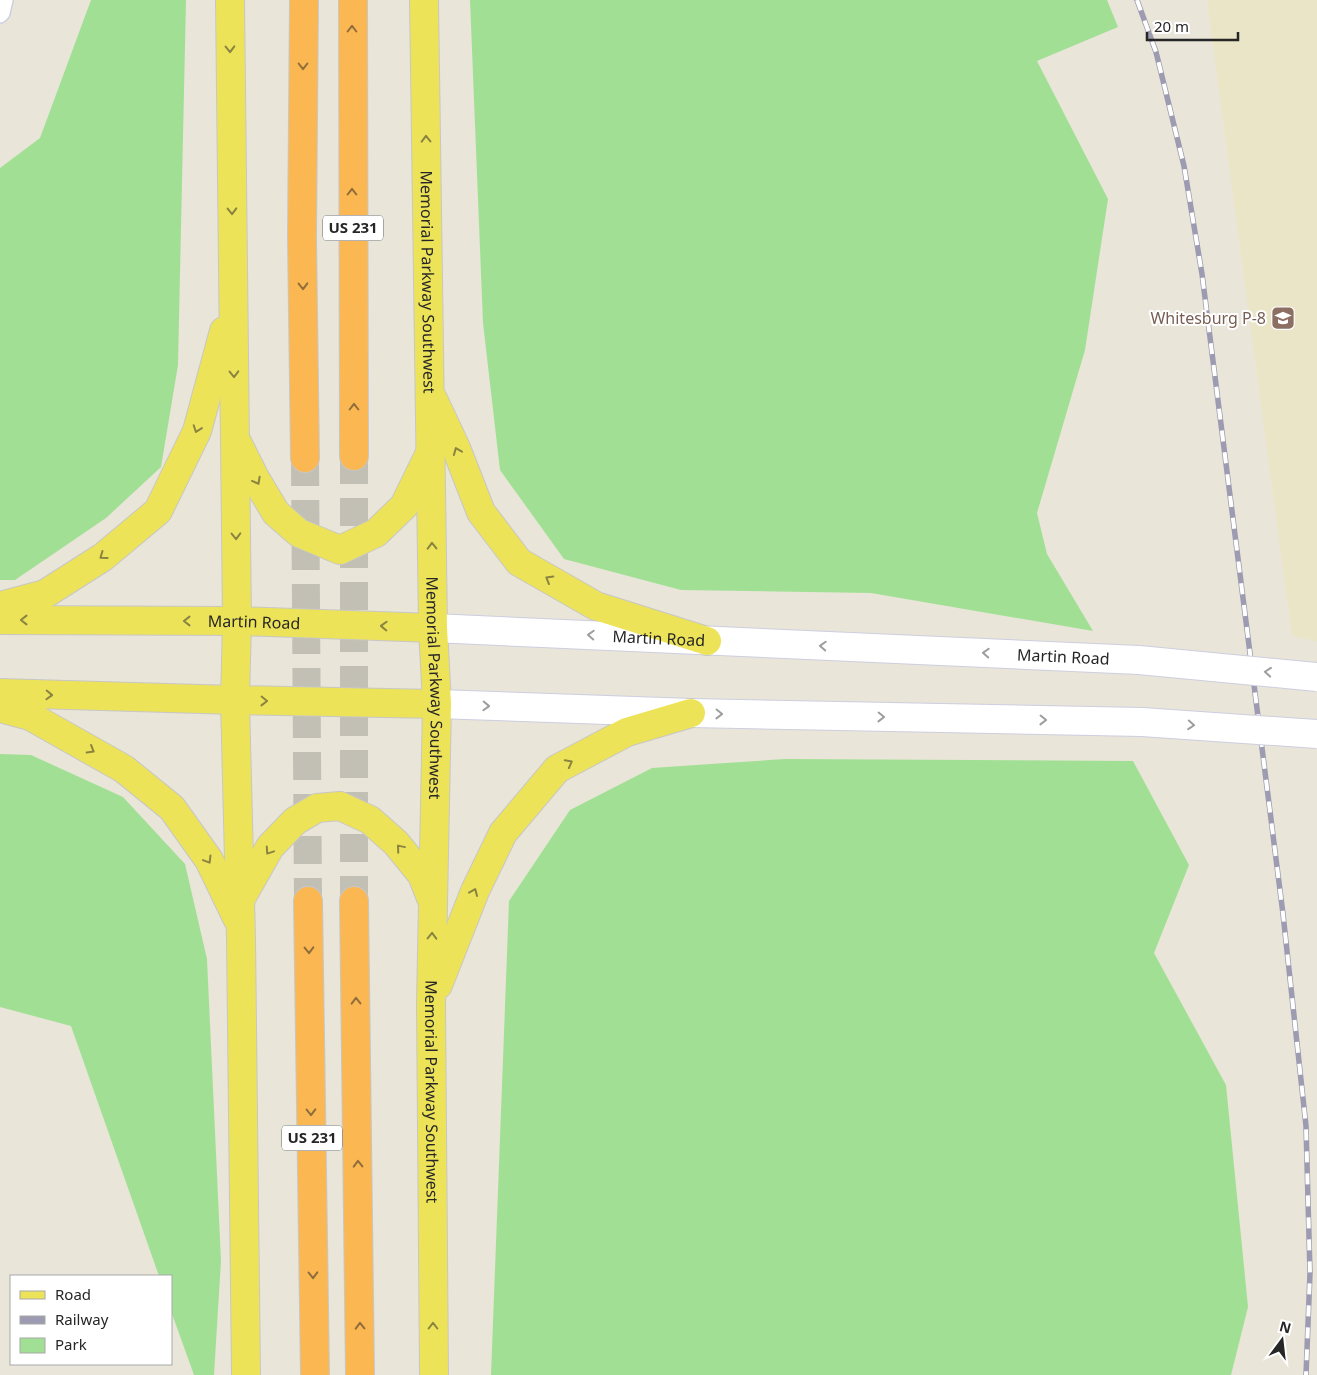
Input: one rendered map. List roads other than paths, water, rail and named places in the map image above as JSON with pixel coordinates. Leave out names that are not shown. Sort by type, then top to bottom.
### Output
[{"type":"highway","name":"US 231","points":[[304,0],[302,237],[305,458]]},
{"type":"highway","name":"US 231","points":[[352,0],[354,456]]},
{"type":"highway","name":"US 231","points":[[308,901],[315,1375]]},
{"type":"highway","name":"US 231","points":[[354,902],[360,1375]]},
{"type":"main road","points":[[230,0],[237,621],[235,700],[240,913],[246,1375]]},
{"type":"main road","name":"Memorial Parkway Southwest","points":[[424,0],[433,628],[438,704],[431,1003],[434,1375]]},
{"type":"main road","points":[[0,606],[44,594],[103,557],[158,511],[197,432],[233,298]]},
{"type":"main road","points":[[430,390],[456,448],[481,512],[519,562],[596,606],[707,641]]},
{"type":"main road","points":[[235,438],[255,478],[276,513],[299,533],[340,550],[376,533],[404,506],[430,452]]},
{"type":"main road","name":"Martin Road","points":[[0,620],[237,621],[433,628],[1139,660],[1317,677]]},
{"type":"main road","points":[[0,693],[438,704],[691,713],[1142,722],[1317,734]]},
{"type":"main road","points":[[0,708],[30,716],[124,769],[172,808],[209,860],[240,913]]},
{"type":"main road","points":[[431,1003],[474,891],[504,833],[557,769],[627,732],[691,713]]},
{"type":"main road","points":[[240,913],[270,848],[295,821],[317,808],[340,806],[370,820],[396,843],[422,875],[433,904]]},
{"type":"lane","points":[[0,15],[5,0]]},
{"type":"tunnel","points":[[354,456],[354,901]]},
{"type":"tunnel","points":[[305,458],[308,901]]},
{"type":"railway","points":[[1137,0],[1156,52],[1184,166],[1202,274],[1283,914],[1306,1126],[1310,1273],[1306,1375]]},
{"type":"place","name":"Whitesburg P-8","points":[[1283,318]]}]
